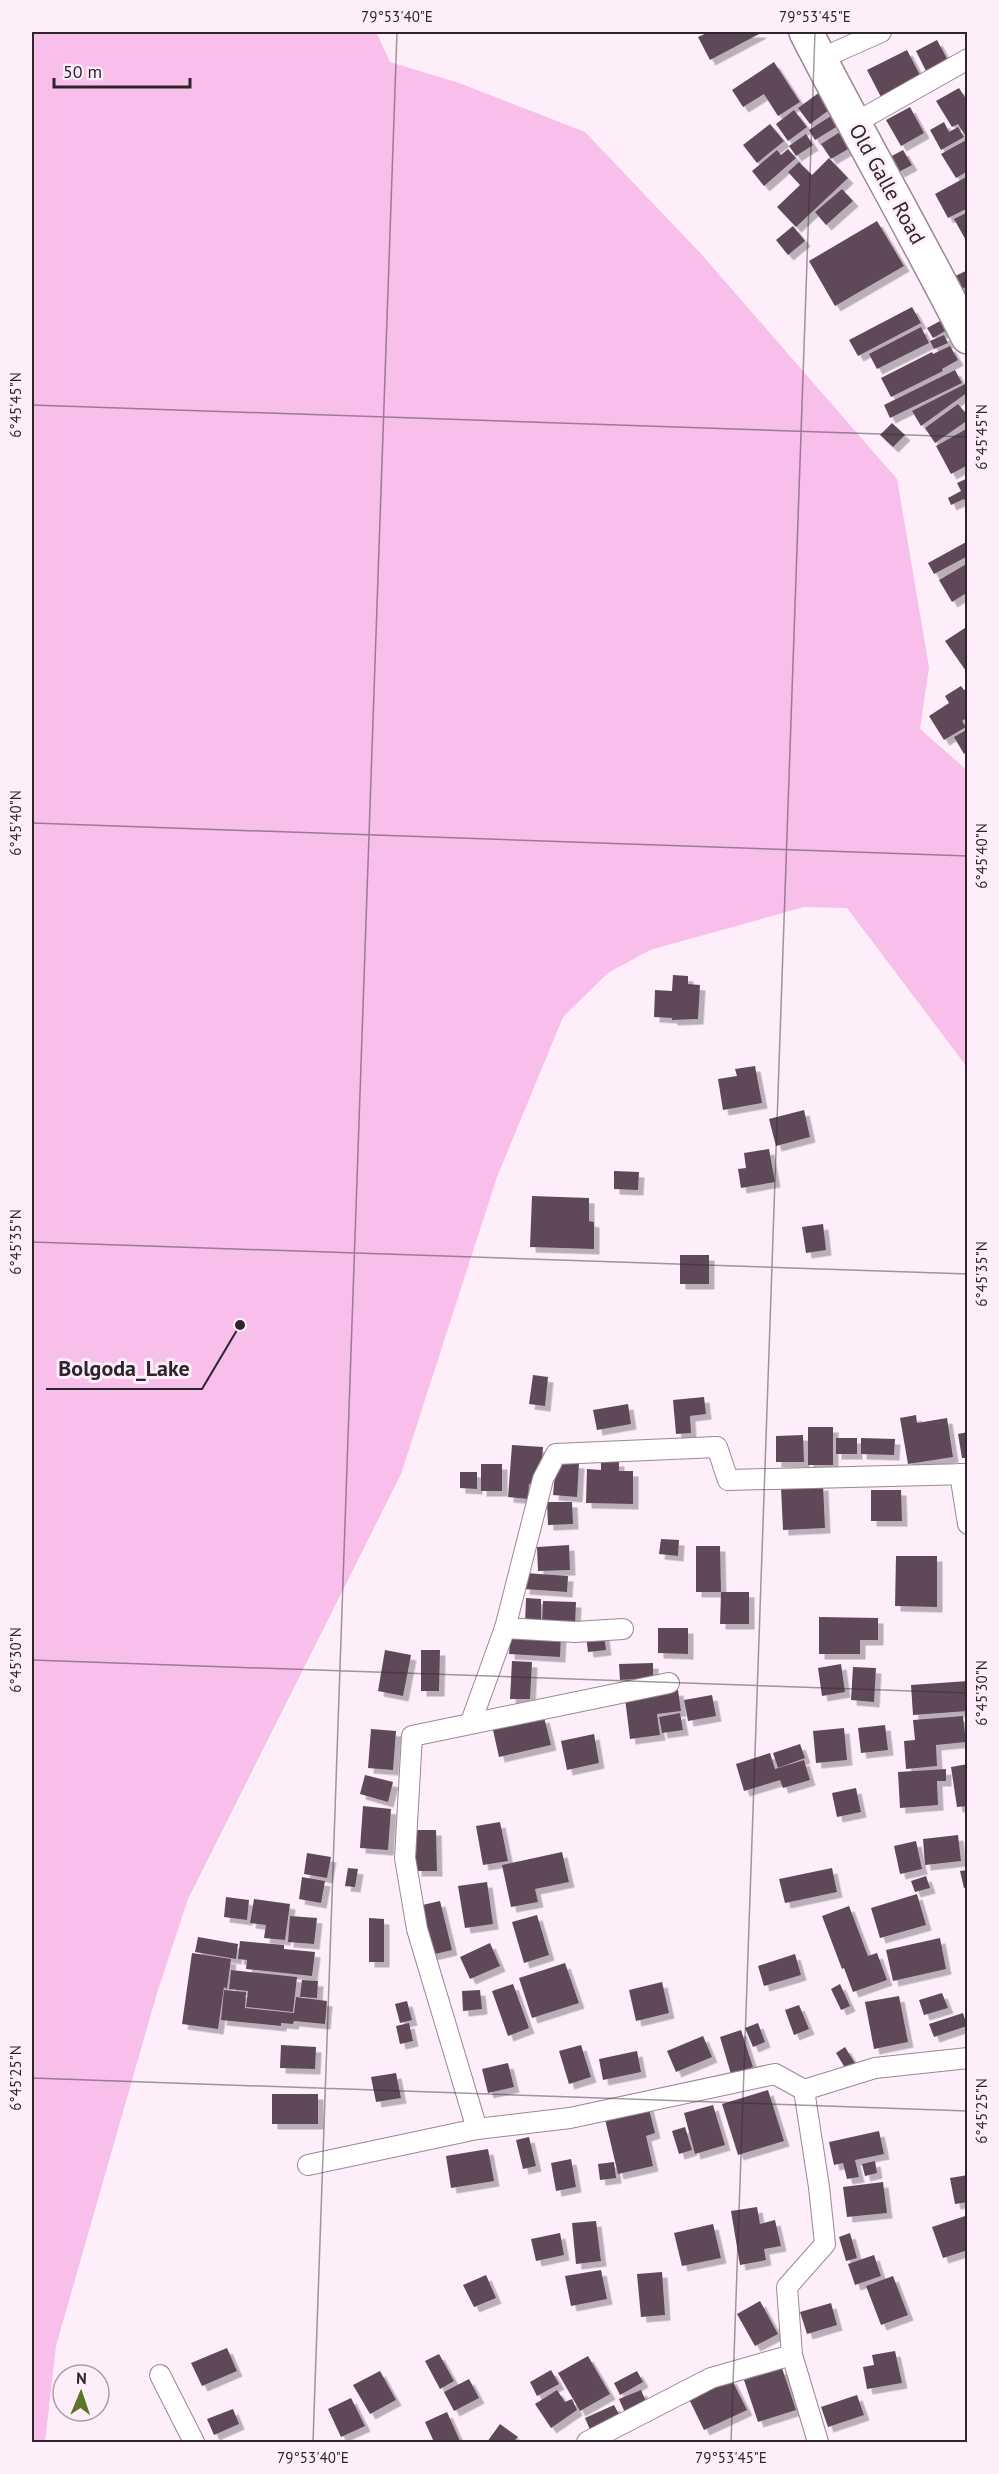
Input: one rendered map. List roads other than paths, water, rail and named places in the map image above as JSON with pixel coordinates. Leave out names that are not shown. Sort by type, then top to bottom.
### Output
[{"type":"highway","name":"Old Galle Road","points":[[813,45],[968,337]]},
{"type":"street","points":[[813,45],[882,32]]},
{"type":"street","points":[[853,124],[968,59]]},
{"type":"street","points":[[471,1722],[505,1628],[543,1479],[556,1454],[717,1447],[728,1480],[964,1474],[968,1524]]},
{"type":"street","points":[[505,1628],[575,1632],[623,1629]]},
{"type":"street","points":[[477,2129],[417,1929],[405,1858],[412,1736],[669,1683]]},
{"type":"street","points":[[308,2165],[477,2129],[570,2118],[775,2074],[804,2090],[875,2068],[968,2058]]},
{"type":"street","points":[[804,2090],[825,2244],[788,2287],[792,2355],[818,2442]]},
{"type":"street","points":[[586,2442],[711,2378],[792,2355]]},
{"type":"street","points":[[159,2375],[194,2442]]},
{"type":"place","name":"Bolgoda_Lake","points":[[240,1325]]}]
